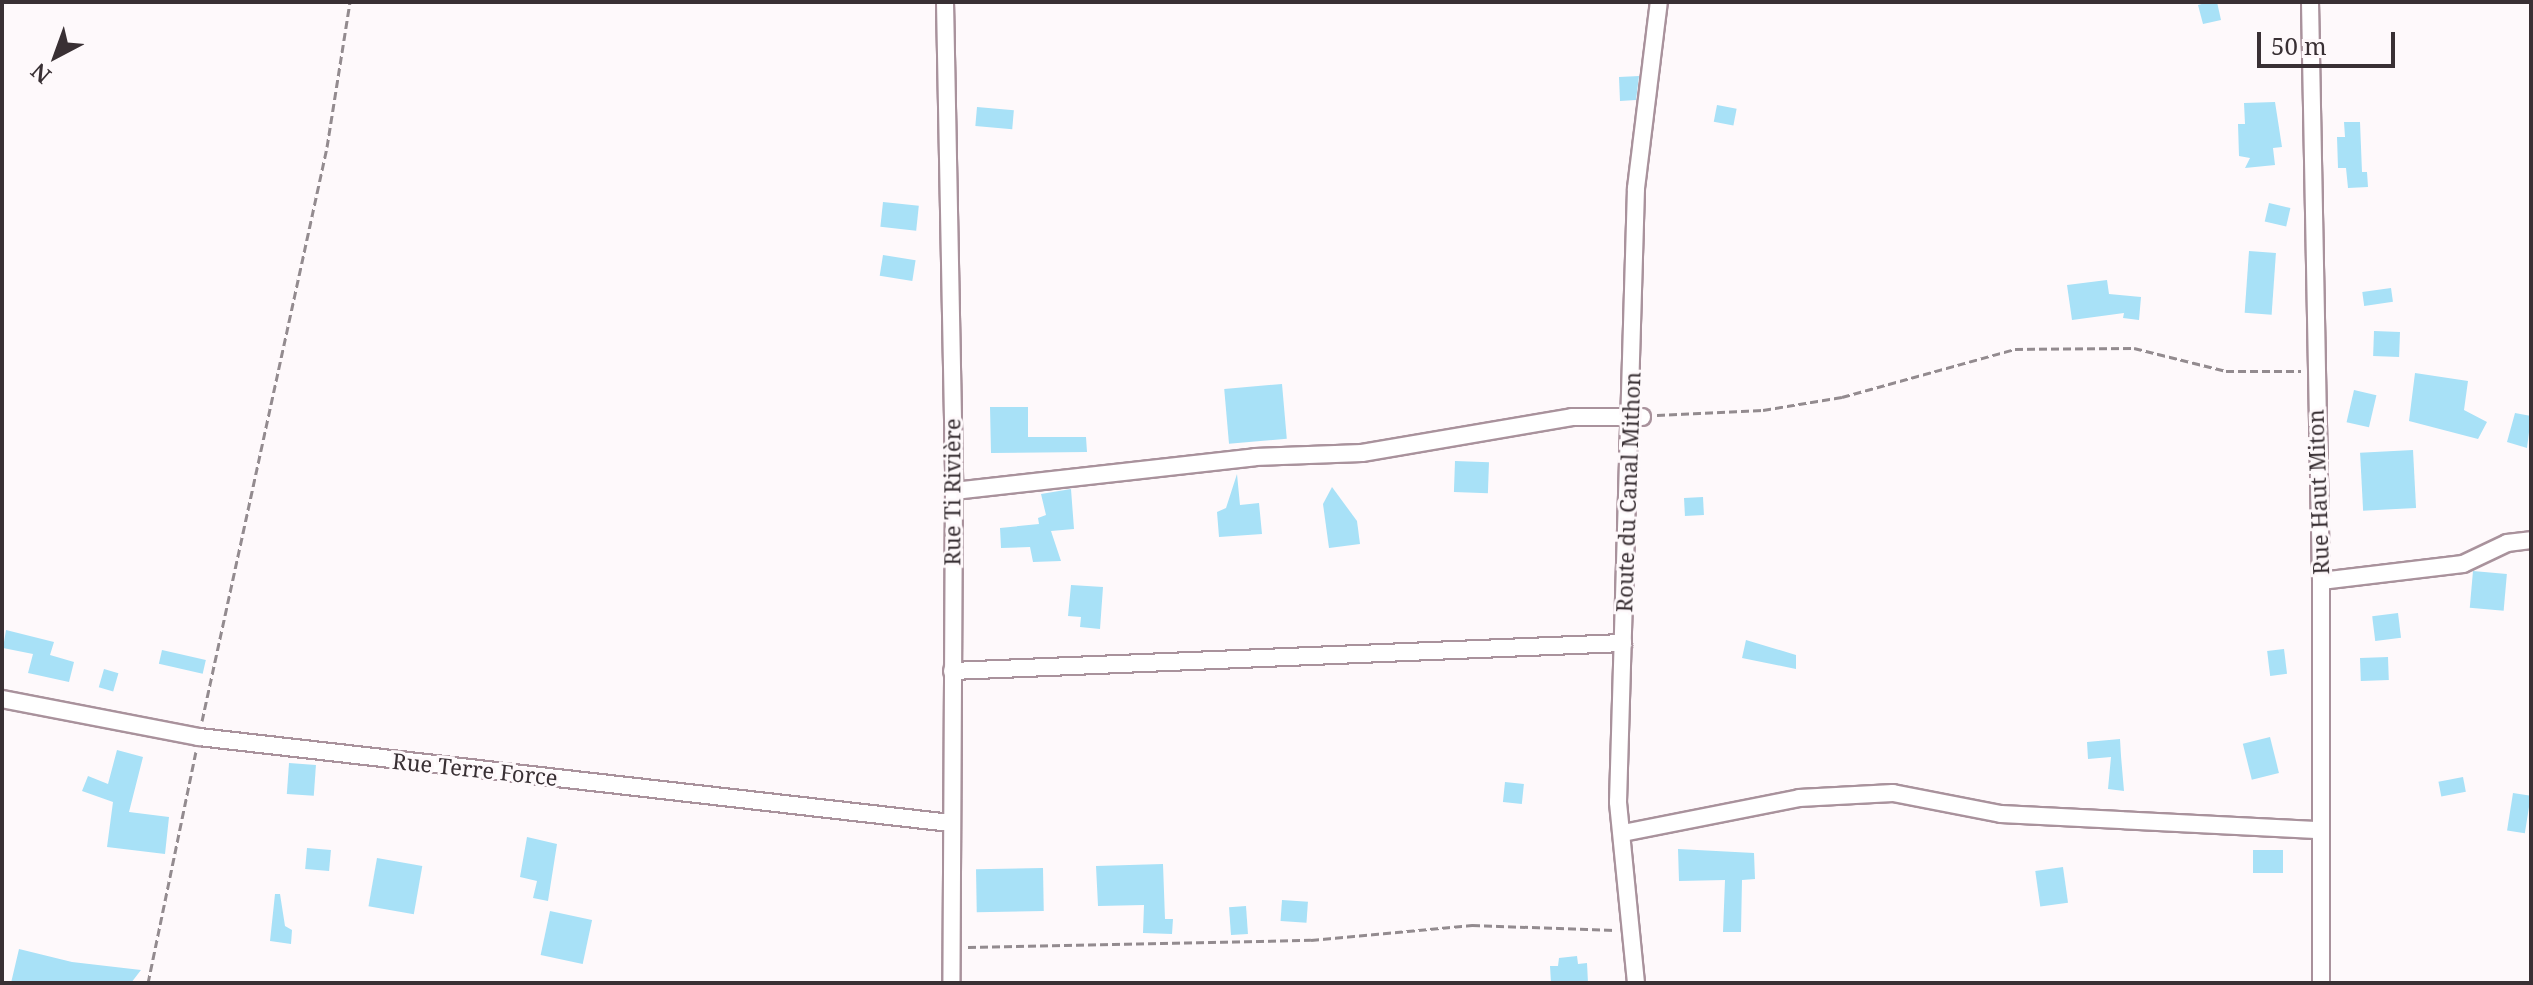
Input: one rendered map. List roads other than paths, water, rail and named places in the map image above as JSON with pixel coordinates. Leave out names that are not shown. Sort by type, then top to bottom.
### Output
[{"type":"street","name":"Rue Ti Rivière","points":[[945,2],[954,491],[951,983]]},
{"type":"street","name":"Route du Canal Mithon","points":[[1636,983],[1618,802],[1623,643],[1636,417],[1636,188],[1659,2]]},
{"type":"street","name":"Rue Haut Miton","points":[[2310,2],[2313,372],[2321,581],[2321,983]]},
{"type":"street","points":[[954,491],[1255,457],[1362,453],[1527,422],[1636,417]]},
{"type":"street","points":[[2321,581],[2463,564],[2507,543],[2531,540]]},
{"type":"street","points":[[952,671],[1623,643]]},
{"type":"street","name":"Rue Terre Force","points":[[2,699],[199,737],[950,823]]},
{"type":"street","points":[[1623,833],[1799,798],[1893,793],[2015,816],[2321,830]]}]
